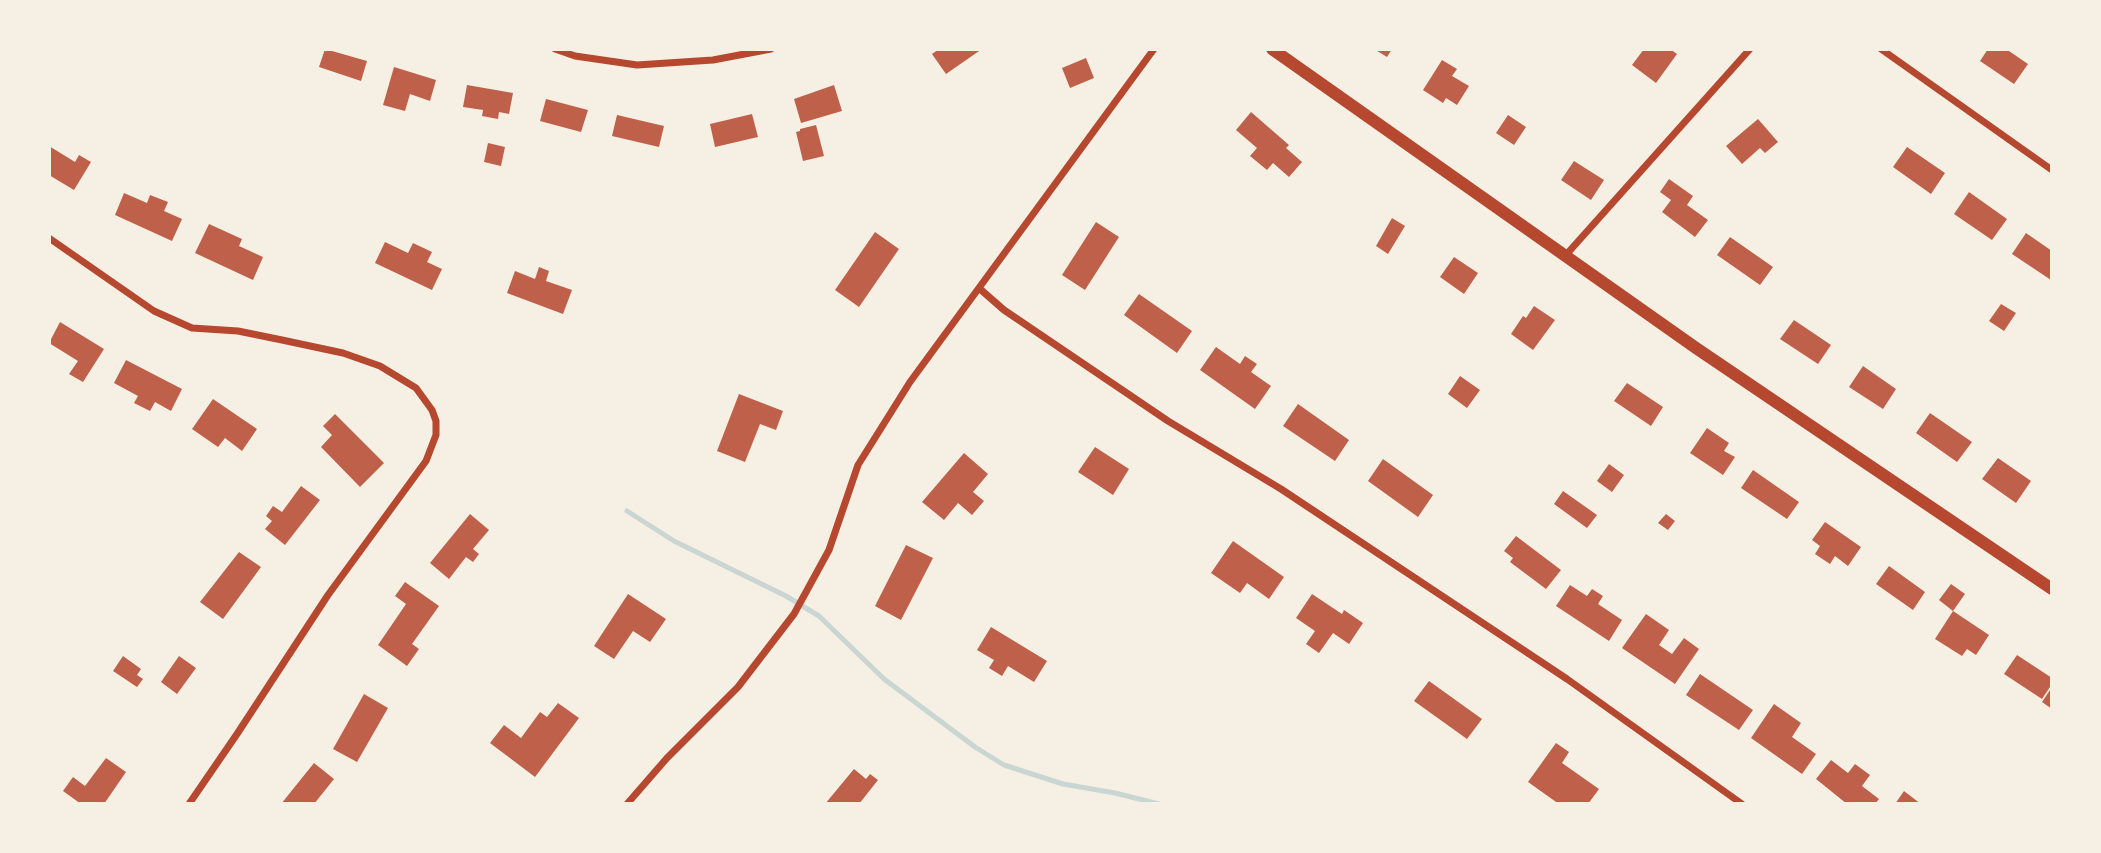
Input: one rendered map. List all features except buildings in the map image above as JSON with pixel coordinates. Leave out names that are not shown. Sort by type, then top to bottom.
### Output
[{"type":"street","points":[[555,49],[575,56],[637,65],[713,60],[771,49]]},
{"type":"street","points":[[627,804],[667,758],[738,687],[794,614],[829,550],[858,465],[910,382],[1154,49]]},
{"type":"street","points":[[1272,49],[1696,348],[2052,589]]},
{"type":"street","points":[[1565,256],[1750,49]]},
{"type":"street","points":[[1881,49],[2052,170]]},
{"type":"street","points":[[49,238],[154,311],[192,328],[238,331],[343,353],[380,366],[416,388],[432,410],[436,421],[436,435],[426,461],[328,595],[189,804]]},
{"type":"street","points":[[980,289],[1004,310],[1168,421],[1281,489],[1567,679],[1742,804]]},
{"type":"waterway","points":[[627,511],[674,541],[786,596],[819,616],[884,679],[975,747],[1004,765],[1063,784],[1159,804]]}]
